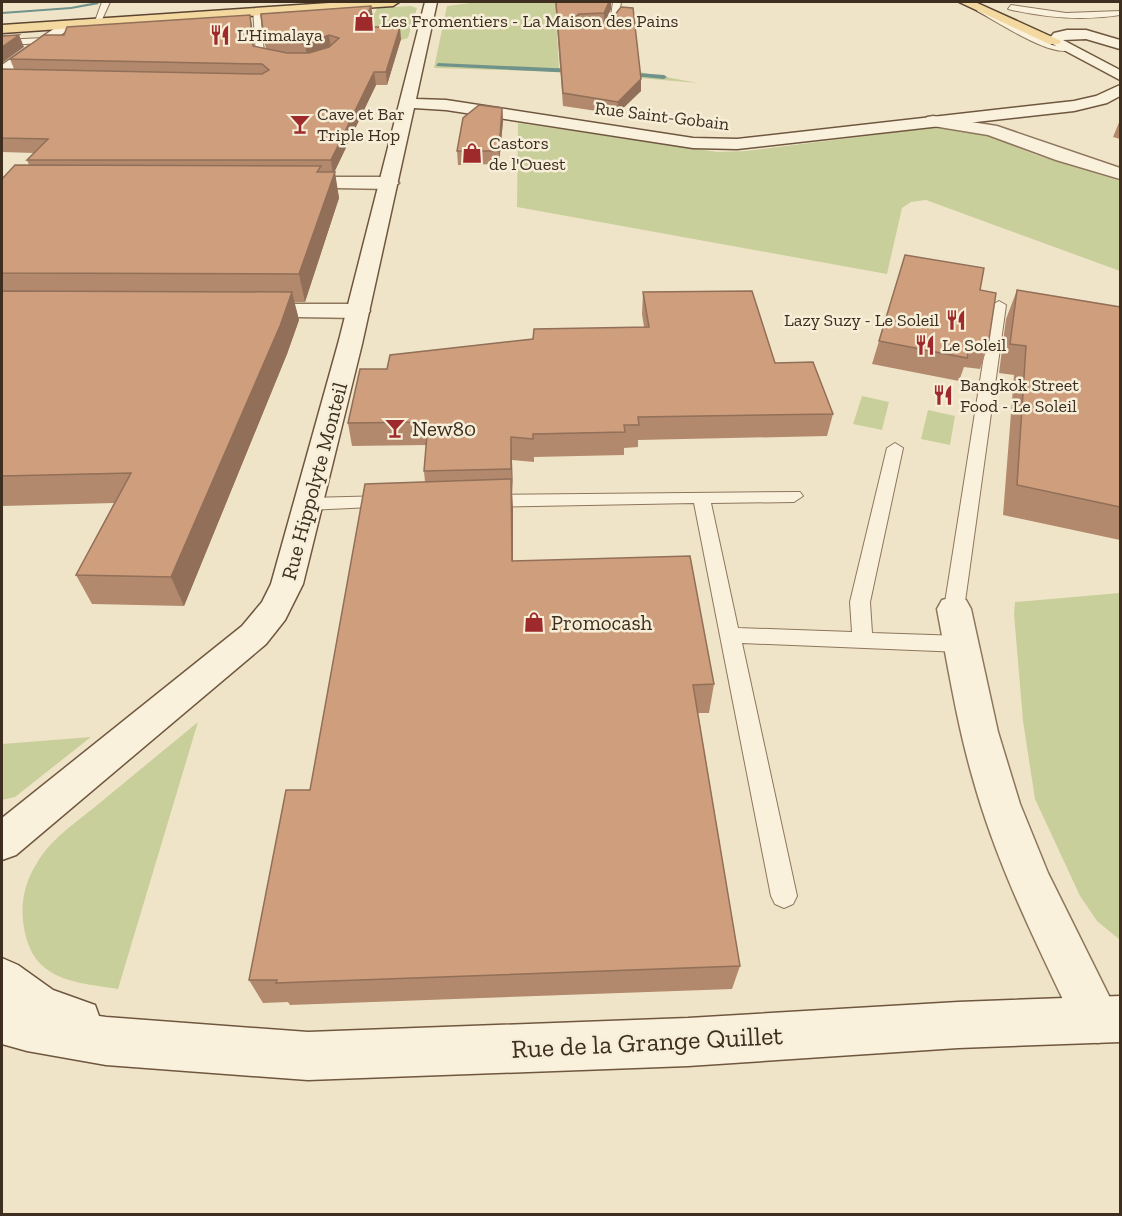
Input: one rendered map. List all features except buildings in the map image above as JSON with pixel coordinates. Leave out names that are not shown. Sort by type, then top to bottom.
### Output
[{"type":"main road","points":[[2,29],[393,2]]},
{"type":"main road","points":[[965,2],[981,5],[1059,43]]},
{"type":"main road","points":[[1006,4],[1052,26],[1082,31]]},
{"type":"street","name":"Rue Hippolyte Monteil","points":[[2,842],[246,642],[269,620],[287,584],[308,504],[390,183],[431,2]]},
{"type":"street","points":[[6,76],[65,25]]},
{"type":"street","points":[[1120,45],[1082,31],[1059,43],[1120,83]]},
{"type":"street","name":"Rue Saint-Gobain","points":[[409,103],[446,105],[716,145],[1089,103],[1120,83]]},
{"type":"street","points":[[1021,112],[1017,115],[1014,128],[1025,141]]},
{"type":"street","points":[[982,116],[1025,141]]},
{"type":"street","points":[[933,121],[975,126],[1120,174]]},
{"type":"street","points":[[272,183],[390,183]]},
{"type":"street","points":[[227,311],[358,311]]},
{"type":"street","points":[[957,627],[986,755],[1000,804],[1034,890],[1109,1019]]},
{"type":"street","name":"Rue de la Grange Quillet","points":[[2,981],[23,1000],[47,1012],[172,1047]]},
{"type":"street","name":"Rue de la Grange Quillet","points":[[2,1021],[27,1028],[106,1041],[308,1056],[688,1042],[958,1025],[1109,1019]]},
{"type":"lane","points":[[97,22],[106,2]]},
{"type":"lane","points":[[588,29],[607,28],[617,13],[616,2]]},
{"type":"lane","points":[[1033,2],[1079,16]]},
{"type":"lane","points":[[1006,4],[1059,15],[1120,13]]},
{"type":"lane","points":[[1108,15],[1120,5]]},
{"type":"lane","points":[[256,11],[260,55],[291,60]]},
{"type":"lane","points":[[1059,15],[1082,31]]},
{"type":"lane","points":[[2,43],[44,41]]},
{"type":"lane","points":[[730,635],[862,640],[957,627],[999,305]]},
{"type":"lane","points":[[862,640],[860,602],[896,448]]},
{"type":"lane","points":[[475,501],[794,496]]},
{"type":"lane","points":[[701,497],[784,896]]},
{"type":"lane","points":[[308,504],[404,502]]},
{"type":"green space","points":[[478,2],[555,2],[559,68],[639,72],[698,83],[568,72],[434,68],[447,6]]},
{"type":"green space","points":[[411,6],[417,8],[408,38],[358,52],[377,8]]},
{"type":"green space","points":[[518,123],[718,152],[746,151],[937,127],[981,132],[1036,155],[1120,181],[1120,271],[926,200],[911,202],[902,208],[887,274],[517,207]]},
{"type":"green space","points":[[862,396],[889,402],[882,430],[853,424]]},
{"type":"green space","points":[[928,410],[955,416],[950,445],[921,439]]},
{"type":"green space","points":[[1120,593],[1120,940],[1097,921],[1080,896],[1035,799],[1023,721],[1014,614],[1015,602]]},
{"type":"green space","points":[[198,722],[118,989],[71,981],[58,976],[36,959],[29,946],[24,928],[23,911],[24,894],[29,878],[49,846],[64,832]]},
{"type":"green space","points":[[91,737],[15,797],[2,800],[2,744]]},
{"type":"waterway","points":[[126,2],[171,2]]},
{"type":"waterway","points":[[2,13],[71,8],[97,3]]},
{"type":"waterway","points":[[438,65],[575,71]]},
{"type":"waterway","points":[[625,74],[664,77]]},
{"type":"place","name":"Les Fromentiers - La Maison des Pains","points":[[364,21]]},
{"type":"place","name":"L'Himalaya","points":[[220,35]]},
{"type":"place","name":"Cave et Bar Triple Hop","points":[[300,124]]},
{"type":"place","name":"Castors de l'Ouest","points":[[472,153]]},
{"type":"place","name":"Lazy Suzy - Le Soleil","points":[[956,320]]},
{"type":"place","name":"Le Soleil","points":[[925,345]]},
{"type":"place","name":"Bangkok Street Food - Le Soleil","points":[[943,395]]},
{"type":"place","name":"New80","points":[[395,428]]},
{"type":"place","name":"Promocash","points":[[534,622]]}]
